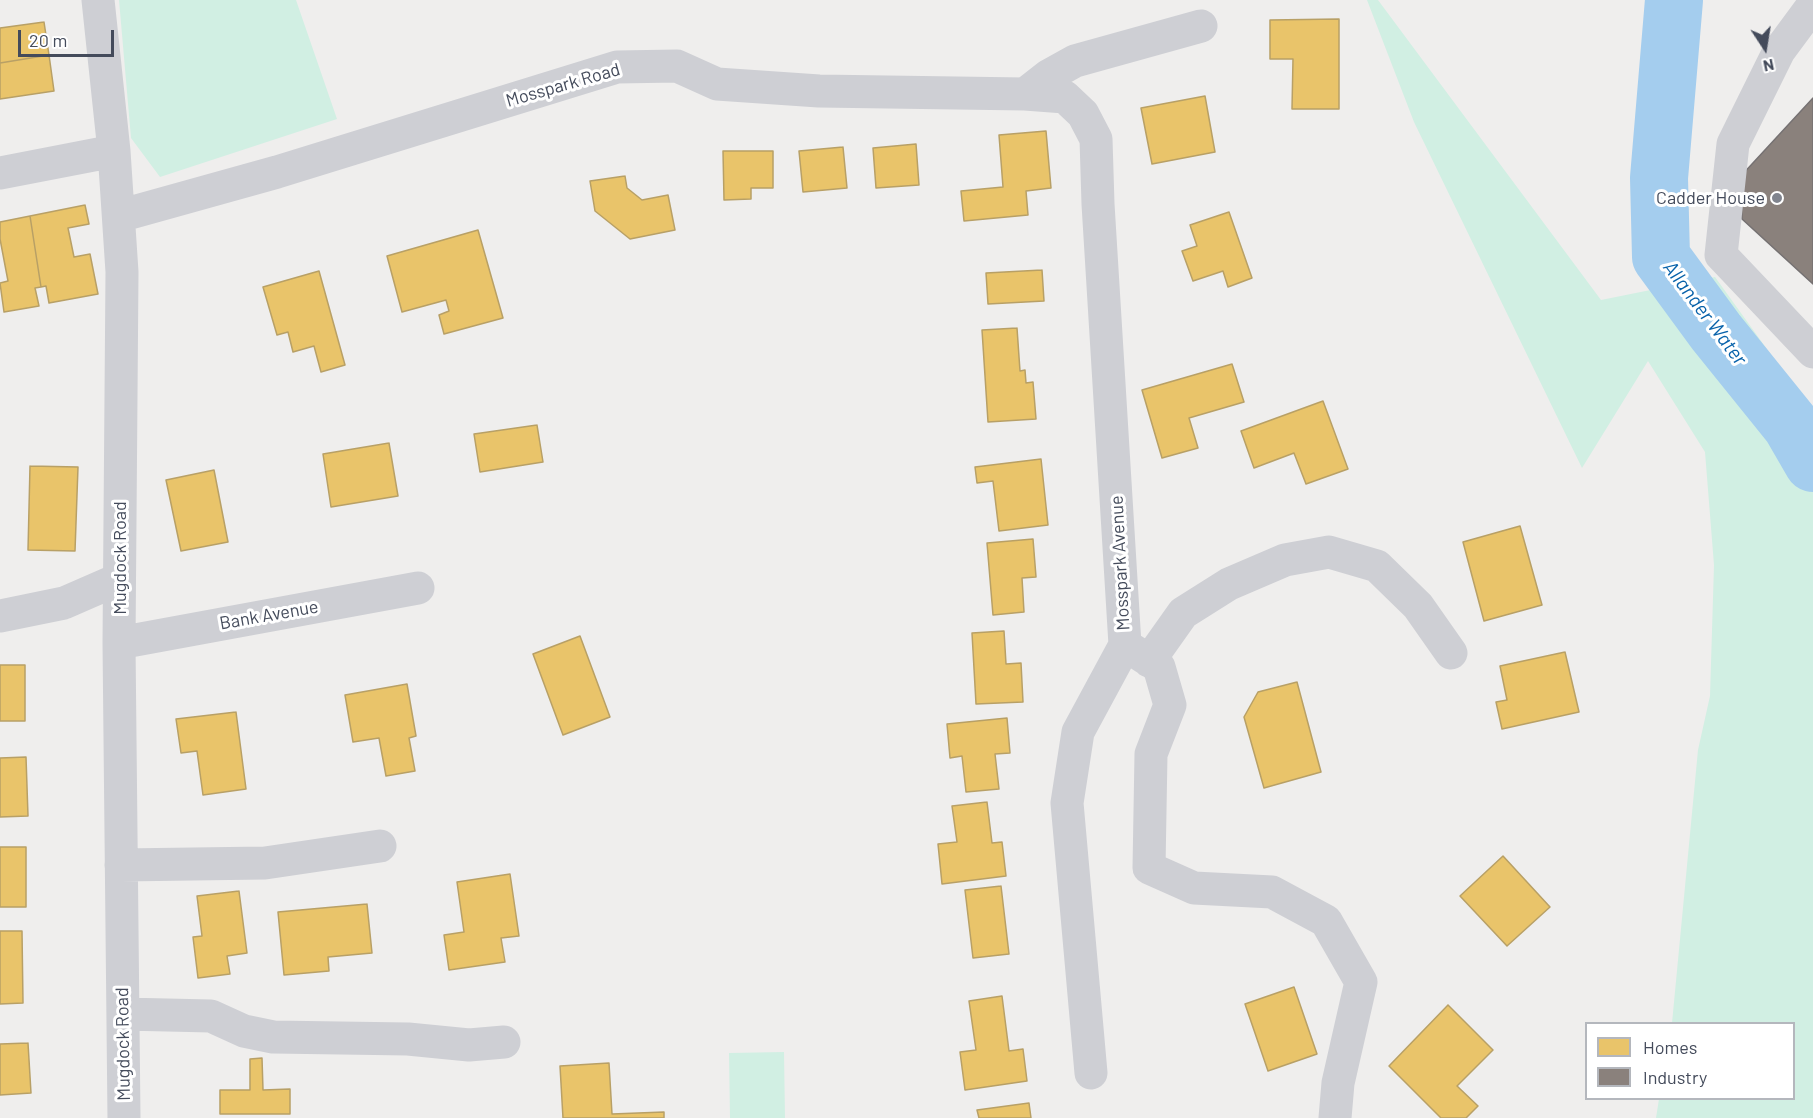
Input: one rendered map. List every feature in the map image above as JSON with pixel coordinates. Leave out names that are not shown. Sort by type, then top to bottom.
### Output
[{"type":"street","name":"Mugdock Road","points":[[98,0],[120,216],[122,272],[119,642],[124,1118]]},
{"type":"street","points":[[1813,5],[1779,51],[1733,144],[1721,255],[1813,352]]},
{"type":"street","points":[[1025,94],[1048,76],[1075,61],[1201,26]]},
{"type":"street","name":"Mosspark Road","points":[[120,216],[276,172],[617,67],[677,66],[717,84],[819,92],[1025,94],[1065,97],[1083,114]]},
{"type":"street","name":"Mosspark Avenue","points":[[1083,114],[1096,139],[1098,204],[1137,653],[1078,732],[1067,803],[1090,1073]]},
{"type":"street","points":[[0,173],[114,150]]},
{"type":"street","points":[[1335,1118],[1338,1083],[1361,982],[1326,921],[1272,892],[1194,888],[1149,868],[1151,754],[1170,705],[1159,667],[1137,653],[1183,613],[1229,584],[1285,560],[1329,552],[1377,566],[1418,606],[1451,653]]},
{"type":"street","points":[[0,616],[64,603],[119,579]]},
{"type":"street","name":"Bank Avenue","points":[[119,642],[418,588]]},
{"type":"street","points":[[121,865],[266,863],[380,846]]},
{"type":"street","points":[[123,1014],[210,1016],[244,1031],[273,1037],[408,1039],[469,1045],[504,1042]]},
{"type":"green space","points":[[119,0],[296,0],[337,119],[160,177],[131,138]]},
{"type":"green space","points":[[1367,0],[1378,0],[1601,300],[1715,277],[1813,413],[1813,1118],[1656,1118],[1659,1100],[1795,1100],[1795,1022],[1672,1022],[1698,750],[1710,696],[1714,565],[1705,452],[1648,361],[1582,468],[1414,122]]},
{"type":"green space","points":[[784,1052],[785,1118],[730,1118],[729,1053]]},
{"type":"building: Homes","points":[[1339,19],[1339,109],[1292,109],[1293,59],[1270,59],[1270,20]]},
{"type":"building: Homes","points":[[44,22],[49,55],[0,63],[0,28]]},
{"type":"building: Homes","points":[[49,55],[54,91],[0,99],[0,63]]},
{"type":"building: Homes","points":[[1205,96],[1215,152],[1152,164],[1141,108]]},
{"type":"building: Homes","points":[[1046,131],[1051,188],[1026,191],[1028,215],[964,221],[961,191],[1003,187],[999,135]]},
{"type":"building: Homes","points":[[916,144],[919,185],[876,188],[873,148]]},
{"type":"building: Homes","points":[[843,147],[847,188],[803,192],[799,151]]},
{"type":"building: Homes","points":[[723,151],[773,151],[773,188],[751,188],[751,199],[724,200]]},
{"type":"building: Homes","points":[[625,176],[627,188],[642,200],[668,195],[675,230],[630,239],[595,211],[590,181]]},
{"type":"building: Homes","points":[[85,205],[89,224],[68,228],[74,257],[90,254],[98,294],[49,303],[46,286],[41,287],[30,216]]},
{"type":"building: Homes","points":[[1229,212],[1252,278],[1228,287],[1223,271],[1193,281],[1182,251],[1197,246],[1190,225]]},
{"type":"building: Homes","points":[[30,216],[41,287],[35,288],[39,306],[4,312],[0,283],[8,281],[0,239],[0,222]]},
{"type":"building: Homes","points":[[478,230],[503,318],[444,334],[439,315],[449,311],[446,300],[402,312],[387,256]]},
{"type":"building: Homes","points":[[1042,270],[1044,301],[988,304],[986,273]]},
{"type":"building: Homes","points":[[319,271],[345,365],[321,372],[314,346],[293,352],[288,332],[277,335],[263,287]]},
{"type":"building: Homes","points":[[1017,328],[1020,371],[1025,370],[1026,383],[1033,382],[1036,419],[988,422],[982,330]]},
{"type":"building: Homes","points":[[1232,364],[1244,402],[1189,418],[1198,448],[1162,458],[1142,390]]},
{"type":"building: Homes","points":[[1323,401],[1348,469],[1306,484],[1294,453],[1254,468],[1241,431]]},
{"type":"building: Homes","points":[[537,425],[543,462],[480,472],[474,434]]},
{"type":"building: Homes","points":[[389,443],[398,496],[331,507],[323,454]]},
{"type":"building: Homes","points":[[1041,459],[1048,525],[999,531],[993,481],[977,483],[975,467]]},
{"type":"building: Homes","points":[[30,466],[78,467],[75,551],[28,550]]},
{"type":"building: Homes","points":[[214,470],[228,542],[181,551],[166,480]]},
{"type":"building: Homes","points":[[1520,526],[1542,605],[1484,621],[1463,542]]},
{"type":"building: Homes","points":[[1033,539],[1036,577],[1022,578],[1024,612],[993,615],[987,543]]},
{"type":"building: Homes","points":[[1004,631],[1006,664],[1021,663],[1023,702],[976,704],[972,633]]},
{"type":"building: Homes","points":[[580,636],[610,717],[563,735],[533,654]]},
{"type":"building: Homes","points":[[1565,652],[1579,712],[1502,729],[1496,702],[1507,700],[1500,666]]},
{"type":"building: Homes","points":[[0,665],[25,665],[25,721],[0,721]]},
{"type":"building: Homes","points":[[1297,682],[1321,772],[1264,788],[1244,717],[1258,692]]},
{"type":"building: Homes","points":[[407,684],[416,736],[409,738],[415,771],[386,776],[379,738],[353,742],[345,695]]},
{"type":"building: Homes","points":[[236,712],[246,789],[203,795],[197,751],[181,753],[176,719]]},
{"type":"building: Homes","points":[[1007,718],[1010,753],[995,754],[999,789],[966,792],[962,756],[950,758],[947,724]]},
{"type":"building: Homes","points":[[26,757],[28,816],[0,817],[0,758]]},
{"type":"building: Homes","points":[[987,802],[992,843],[1002,842],[1006,876],[942,884],[938,844],[957,842],[952,806]]},
{"type":"building: Homes","points":[[0,847],[26,847],[26,907],[0,907]]},
{"type":"building: Homes","points":[[1503,856],[1550,907],[1507,946],[1460,896]]},
{"type":"building: Homes","points":[[510,874],[519,936],[501,938],[505,962],[449,970],[444,935],[464,932],[457,882]]},
{"type":"building: Homes","points":[[1001,886],[1009,954],[973,958],[965,890]]},
{"type":"building: Homes","points":[[239,891],[247,953],[227,956],[230,974],[198,978],[193,937],[202,936],[197,896]]},
{"type":"building: Homes","points":[[367,904],[372,953],[328,957],[329,971],[284,975],[278,912]]},
{"type":"building: Homes","points":[[0,931],[22,931],[23,1003],[0,1004]]},
{"type":"building: Homes","points":[[1294,987],[1317,1054],[1268,1071],[1245,1004]]},
{"type":"building: Homes","points":[[1002,996],[1009,1051],[1023,1049],[1027,1081],[965,1090],[960,1052],[976,1050],[969,1001]]},
{"type":"building: Homes","points":[[1448,1005],[1493,1050],[1457,1086],[1478,1106],[1466,1118],[1441,1118],[1389,1066]]},
{"type":"building: Homes","points":[[28,1043],[31,1093],[0,1095],[0,1044]]},
{"type":"building: Homes","points":[[262,1058],[263,1090],[290,1089],[290,1114],[220,1114],[220,1090],[250,1090],[250,1059]]},
{"type":"building: Homes","points":[[609,1063],[612,1114],[664,1112],[664,1118],[563,1118],[560,1066]]},
{"type":"building: Homes","points":[[1029,1103],[1031,1118],[979,1118],[977,1110]]},
{"type":"building: Industry","name":"Cadder House","points":[[1813,98],[1813,284],[1742,219],[1740,177]]},
{"type":"waterway","name":"Allander Water","points":[[1674,0],[1659,178],[1661,257],[1716,332],[1791,425],[1813,463]]},
{"type":"place","name":"Cadder House","points":[[1777,198]]}]
